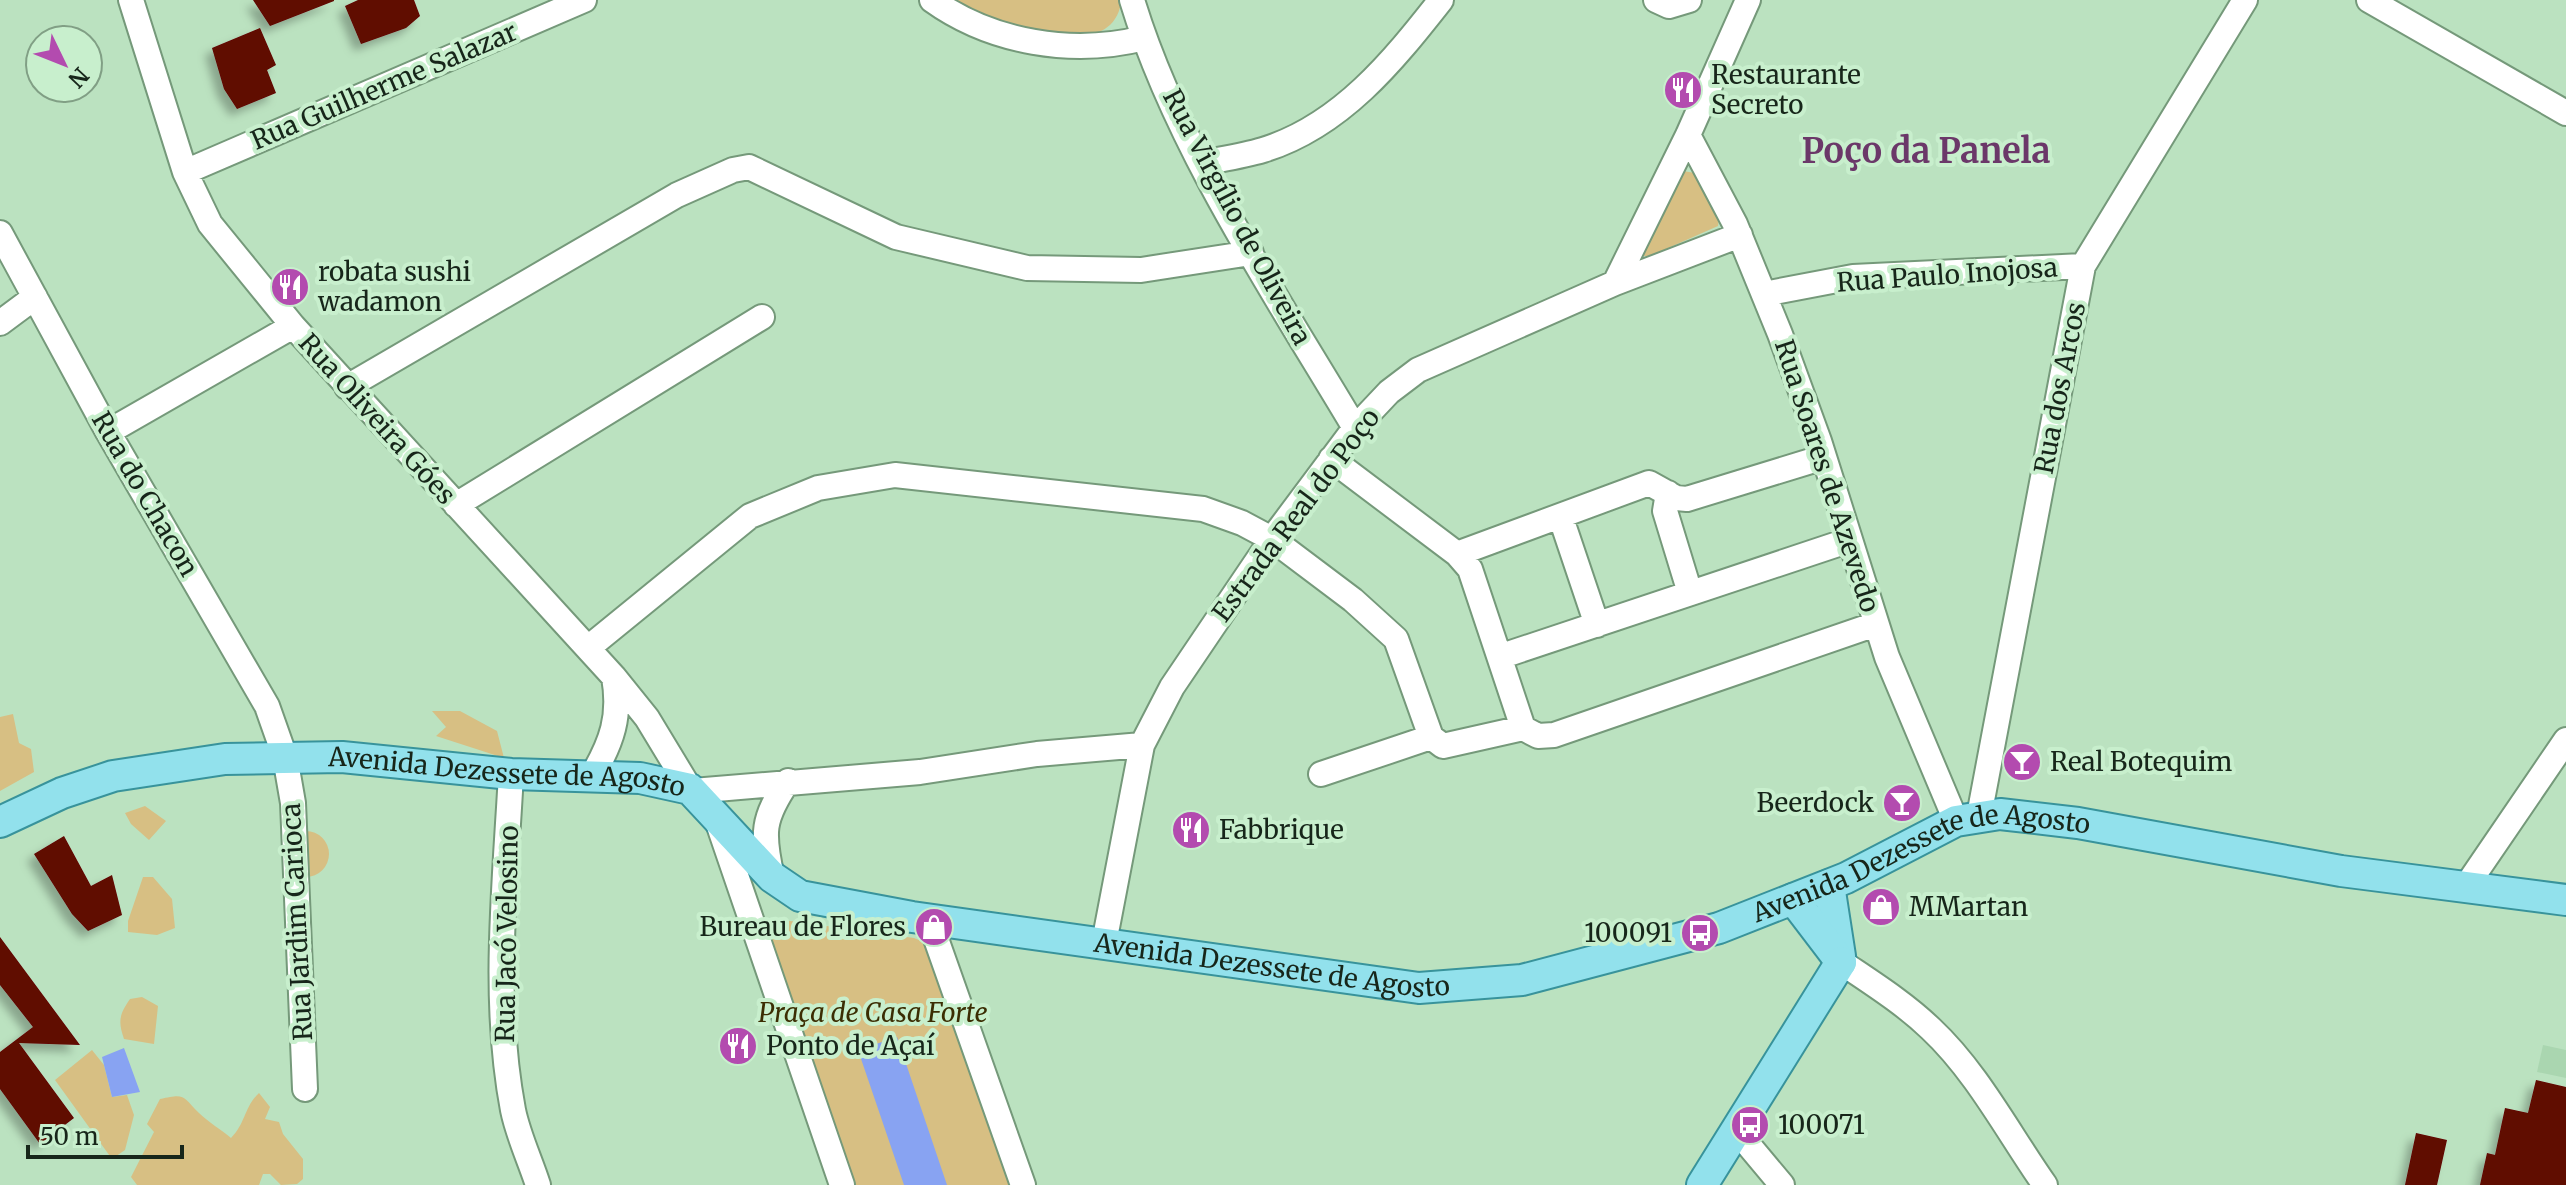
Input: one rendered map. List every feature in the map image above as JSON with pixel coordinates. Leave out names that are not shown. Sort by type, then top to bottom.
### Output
[{"type":"main road","name":"Avenida Dezessete de Agosto","points":[[8,815],[113,776],[157,767],[285,757],[342,757],[511,774],[640,778],[691,790],[772,877],[800,896],[929,919],[1419,988],[1464,987],[1522,980],[1612,959],[1719,928],[1829,885],[1968,819],[2023,814],[2341,871],[2566,900]]},
{"type":"main road","points":[[1702,1185],[1841,962],[1829,885]]},
{"type":"main road","points":[[1793,899],[1841,962]]},
{"type":"street","name":"Rua Oliveira Góes","points":[[131,0],[185,172],[210,224],[347,387],[614,677],[647,718],[691,790]]},
{"type":"street","name":"Rua Guilherme Salazar","points":[[185,172],[584,0]]},
{"type":"street","points":[[932,0],[987,29],[1039,42],[1089,48],[1144,38]]},
{"type":"street","name":"Rua Virgílio de Oliveira","points":[[1132,0],[1144,38],[1202,163],[1251,253],[1355,428]]},
{"type":"street","points":[[1202,163],[1265,149],[1324,122],[1391,64],[1441,0]]},
{"type":"street","points":[[1656,0],[1669,6],[1689,0]]},
{"type":"street","points":[[1615,283],[1688,135],[1748,0]]},
{"type":"street","name":"Rua dos Arcos","points":[[1968,819],[2083,266],[2245,0]]},
{"type":"street","points":[[2369,0],[2566,113]]},
{"type":"street","name":"Rua Soares de Azevedo","points":[[1688,135],[1740,235],[1764,294],[1824,457],[1876,624],[1968,819]]},
{"type":"street","points":[[347,387],[677,195],[733,170],[749,167],[896,237],[1027,268],[1141,270],[1251,253]]},
{"type":"street","name":"Rua do Chacon","points":[[0,233],[108,432],[253,682],[285,757]]},
{"type":"street","name":"Estrada Real do Poço","points":[[1104,943],[1142,745],[1172,687],[1272,539],[1355,428],[1389,392],[1418,370],[1615,283],[1740,235]]},
{"type":"street","name":"Rua Paulo Inojosa","points":[[1764,294],[1853,277],[2083,266]]},
{"type":"street","points":[[0,323],[35,297]]},
{"type":"street","points":[[456,505],[762,317]]},
{"type":"street","points":[[108,432],[293,326]]},
{"type":"street","points":[[1457,554],[1649,483],[1687,499],[1824,457]]},
{"type":"street","points":[[1331,459],[1457,554],[1470,569],[1502,656],[1523,728]]},
{"type":"street","points":[[588,648],[750,516],[818,488],[895,475],[1203,509],[1242,523],[1272,539],[1353,600],[1396,639],[1431,737],[1438,745],[1447,746],[1523,728],[1538,736],[1554,735],[1876,624]]},
{"type":"street","points":[[1668,493],[1665,511],[1690,593]]},
{"type":"street","points":[[1561,518],[1597,625]]},
{"type":"street","points":[[1502,656],[1850,540]]},
{"type":"street","points":[[592,776],[616,724],[618,702],[614,677]]},
{"type":"street","points":[[1321,774],[1431,737]]},
{"type":"street","points":[[2467,885],[2566,740]]},
{"type":"street","points":[[691,790],[920,772],[1037,754],[1142,745]]},
{"type":"street","name":"Rua Jardim Carioca","points":[[285,757],[293,803],[305,1089]]},
{"type":"street","name":"Rua Jacó Velosino","points":[[511,774],[503,916],[503,1022],[513,1113],[538,1185]]},
{"type":"street","points":[[772,877],[764,835],[766,820],[788,781]]},
{"type":"street","points":[[716,814],[842,1185]]},
{"type":"street","points":[[929,919],[1023,1185]]},
{"type":"street","points":[[1841,962],[1906,1006],[1934,1031],[1956,1056],[2045,1185]]},
{"type":"street","points":[[1736,1130],[1782,1185]]},
{"type":"shaded area","points":[[2543,1045],[2566,1050],[2566,1078],[2537,1072]]},
{"type":"green space","points":[[946,0],[1121,0],[1121,3],[1112,23],[1094,34],[1070,37],[1014,26]]},
{"type":"green space","points":[[1683,171],[1695,173],[1719,219],[1718,226],[1650,256],[1643,256]]},
{"type":"green space","points":[[432,711],[460,711],[497,731],[504,758],[436,736],[446,727]]},
{"type":"green space","points":[[13,714],[19,743],[31,749],[34,772],[0,791],[0,717]]},
{"type":"green space","points":[[145,806],[166,821],[149,840],[131,824],[125,813]]},
{"type":"green space","points":[[306,831],[322,838],[329,854],[322,870],[306,877],[290,870],[283,854],[290,838]]},
{"type":"green space","points":[[143,877],[153,877],[172,899],[175,928],[157,935],[128,932],[128,921]]},
{"type":"green space","name":"Praça de Casa Forte","points":[[783,920],[914,938],[926,943],[933,952],[1009,1185],[854,1185],[767,939],[772,924]]},
{"type":"green space","points":[[142,997],[158,1006],[154,1044],[124,1039],[122,1033],[120,1023],[124,1009],[130,999]]},
{"type":"green space","points":[[92,1050],[104,1065],[112,1097],[127,1095],[134,1115],[125,1150],[112,1159],[55,1080]]},
{"type":"green space","points":[[259,1093],[270,1107],[265,1119],[279,1122],[283,1134],[303,1159],[303,1179],[297,1184],[281,1185],[270,1174],[263,1174],[259,1185],[137,1185],[131,1177],[154,1132],[147,1124],[160,1099],[183,1097],[231,1138]]},
{"type":"water","points":[[897,1037],[947,1185],[904,1185],[858,1050]]},
{"type":"water","points":[[124,1048],[140,1092],[112,1097],[102,1057]]},
{"type":"building","points":[[253,0],[334,0],[334,1],[270,26]]},
{"type":"building","points":[[358,0],[414,0],[420,16],[406,28],[361,44],[345,6]]},
{"type":"building","points":[[260,28],[276,65],[267,70],[276,93],[237,109],[224,89],[212,48]]},
{"type":"building","points":[[64,836],[91,886],[112,875],[122,915],[88,931],[72,914],[34,854]]},
{"type":"building","points":[[0,937],[80,1045],[19,1043],[74,1118],[40,1144],[0,1089],[0,1052],[33,1027],[0,985]]},
{"type":"building","points":[[2536,1080],[2566,1087],[2566,1185],[2480,1185],[2487,1153],[2495,1155],[2505,1108],[2528,1113]]},
{"type":"building","points":[[2416,1133],[2447,1140],[2437,1185],[2405,1185]]},
{"type":"place","name":"Restaurante Secreto","points":[[1683,90]]},
{"type":"place","name":"robata sushi wadamon","points":[[290,287]]},
{"type":"place","name":"Real Botequim","points":[[2022,762]]},
{"type":"place","name":"Beerdock","points":[[1902,803]]},
{"type":"place","name":"Fabbrique","points":[[1191,830]]},
{"type":"place","name":"MMartan","points":[[1881,907]]},
{"type":"place","name":"Bureau de Flores","points":[[934,927]]},
{"type":"place","name":"100091","points":[[1700,933]]},
{"type":"place","name":"Ponto de Açaí","points":[[738,1046]]},
{"type":"place","name":"100071","points":[[1750,1125]]},
{"type":"district","name":"Poço da Panela","points":[[1926,151]]}]
